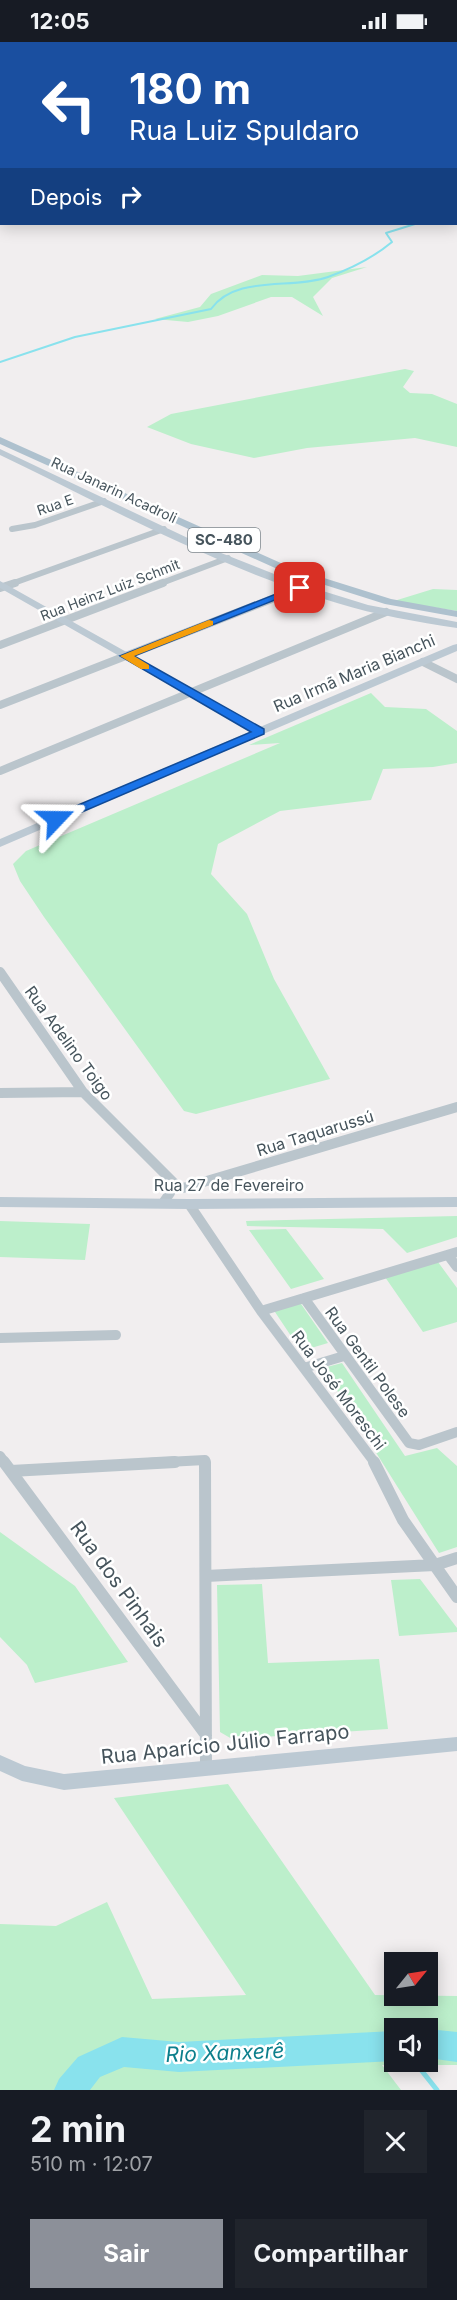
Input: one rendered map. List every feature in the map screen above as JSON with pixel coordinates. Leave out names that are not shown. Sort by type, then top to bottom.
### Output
[{"type":"main road","name":"SC-480","points":[[0,440],[288,570],[359,594],[457,615]]},
{"type":"street","name":"Rua Janarin Acadroli","points":[[0,452],[164,529],[300,588],[386,612],[457,625]]},
{"type":"street","name":"Rua E","points":[[12,529],[35,525],[104,501]]},
{"type":"street","points":[[2,586],[164,529]]},
{"type":"street","name":"Rua Heinz Luiz Schmit","points":[[0,645],[228,558]]},
{"type":"street","points":[[2,586],[260,732]]},
{"type":"street","points":[[0,705],[300,588]]},
{"type":"street","points":[[0,771],[386,612]]},
{"type":"street","name":"Rua Irmã Maria Bianchi","points":[[0,843],[457,647]]},
{"type":"street","points":[[423,662],[457,679]]},
{"type":"street","name":"Rua Adelino Toigo","points":[[0,972],[83,1092],[169,1179],[183,1188]]},
{"type":"street","points":[[0,1093],[83,1092]]},
{"type":"street","name":"Rua Taquarussú","points":[[183,1188],[457,1107]]},
{"type":"street","points":[[163,1203],[170,1193],[169,1179]]},
{"type":"street","name":"Rua 27 de Fevereiro","points":[[0,1202],[189,1204],[457,1202]]},
{"type":"street","name":"Rua José Moreschi","points":[[189,1204],[261,1311],[379,1469],[404,1520],[457,1598]]},
{"type":"street","points":[[261,1311],[453,1254],[457,1267]]},
{"type":"street","name":"Rua Gentil Polese","points":[[304,1298],[409,1443],[419,1445],[457,1432]]},
{"type":"street","points":[[0,1338],[116,1335]]},
{"type":"street","points":[[304,1368],[344,1356]]},
{"type":"street","name":"Rua dos Pinhais","points":[[0,1456],[206,1735]]},
{"type":"street","points":[[11,1471],[205,1460],[206,1767]]},
{"type":"street","points":[[206,1576],[435,1565],[457,1558]]},
{"type":"street","name":"Rua Aparício Júlio Farrapo","points":[[0,1763],[22,1773],[64,1782],[457,1744]]},
{"type":"green space","points":[[367,267],[332,278],[313,297],[323,316],[292,297],[271,297],[218,316],[188,322],[155,319],[200,307],[211,294],[262,275],[298,276]]},
{"type":"green space","points":[[405,369],[414,371],[403,387],[410,393],[432,394],[457,404],[457,447],[415,438],[307,448],[254,458],[191,444],[147,427],[171,414]]},
{"type":"green space","points":[[433,589],[457,590],[457,611],[394,601]]},
{"type":"green space","points":[[371,693],[385,707],[426,709],[457,731],[457,763],[433,767],[383,769],[371,800],[280,811],[218,844],[211,874],[247,914],[274,979],[330,1079],[196,1114],[184,1111],[44,917],[20,881],[13,864],[26,851],[280,743],[249,745]]},
{"type":"green space","points":[[457,1216],[457,1237],[407,1253],[383,1229],[247,1226],[246,1221]]},
{"type":"green space","points":[[0,1221],[90,1224],[85,1260],[0,1257]]},
{"type":"green space","points":[[286,1229],[324,1279],[291,1289],[249,1230]]},
{"type":"green space","points":[[438,1262],[457,1288],[457,1322],[423,1332],[385,1277]]},
{"type":"green space","points":[[299,1301],[328,1343],[301,1351],[273,1309]]},
{"type":"green space","points":[[342,1363],[405,1456],[437,1448],[457,1466],[457,1547],[439,1553],[323,1368]]},
{"type":"green space","points":[[0,1532],[75,1586],[128,1662],[35,1683],[27,1665],[0,1637]]},
{"type":"green space","points":[[420,1579],[457,1628],[457,1632],[399,1636],[391,1580]]},
{"type":"green space","points":[[262,1584],[268,1663],[379,1659],[388,1729],[232,1739],[220,1732],[217,1585]]},
{"type":"green space","points":[[228,1784],[375,1995],[384,1995],[384,2006],[438,2006],[438,1996],[457,1996],[457,2065],[438,2065],[438,2018],[384,2018],[384,2065],[382,2065],[384,2072],[387,2072],[401,2090],[0,2090],[0,1924],[56,1926],[107,1902],[152,1999],[246,1995],[114,1798]]},
{"type":"waterway","points":[[0,362],[75,337],[211,309],[222,298],[250,287],[314,281],[328,277],[361,262],[392,242],[386,233],[412,225]]},
{"type":"waterway","name":"Rio Xanxerê","points":[[438,2045],[457,2047]]},
{"type":"waterway","name":"Rio Xanxerê","points":[[70,2090],[89,2067],[122,2052],[179,2057],[384,2047]]},
{"type":"waterway","points":[[423,2072],[437,2090]]},
{"type":"slow traffic","points":[[145,667],[126,656],[209,623]]},
{"type":"route","points":[[56,819],[260,732],[126,656],[300,588]]}]
